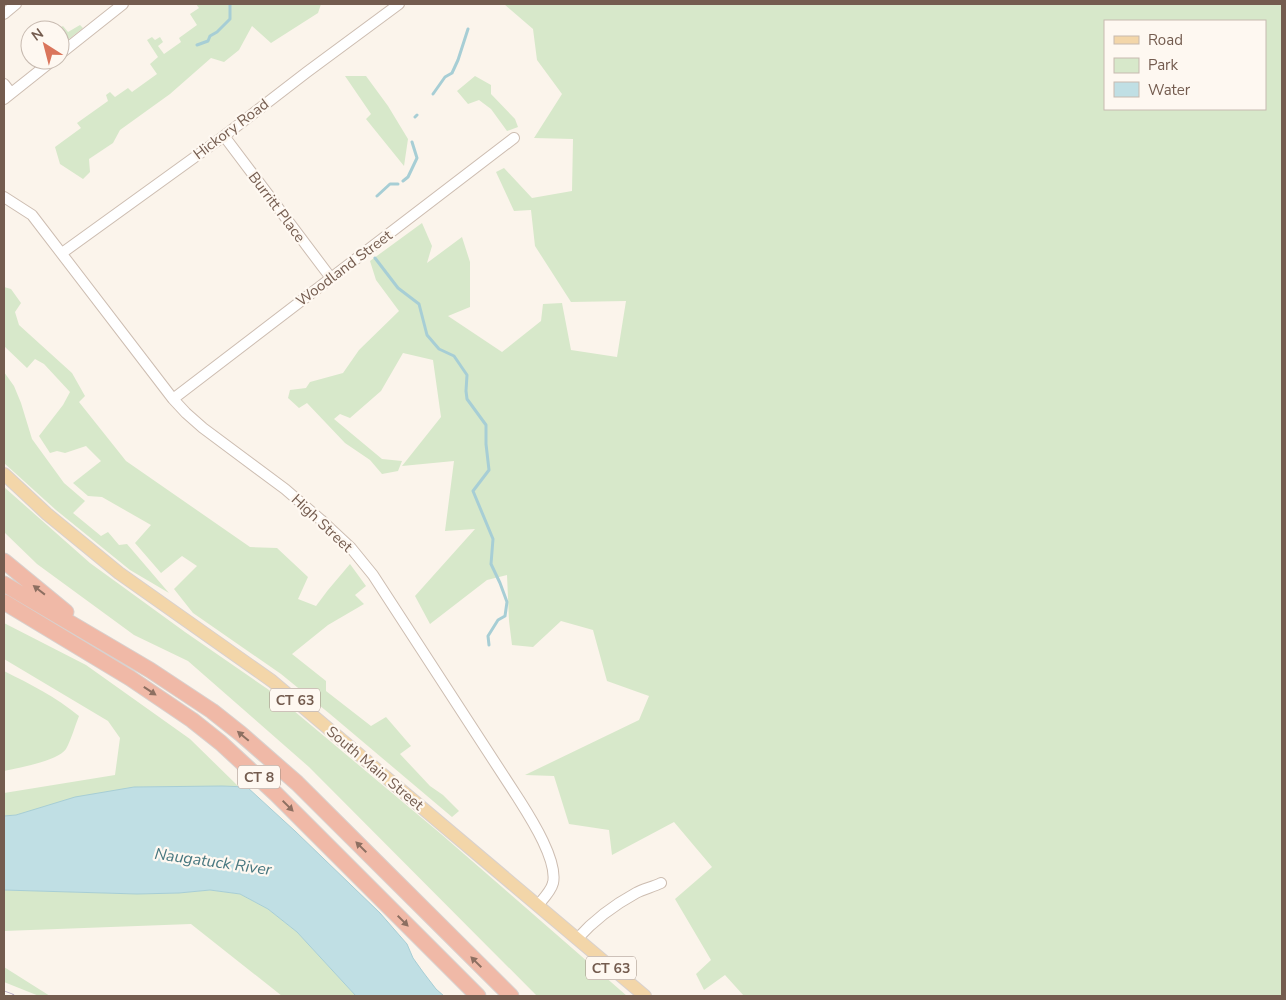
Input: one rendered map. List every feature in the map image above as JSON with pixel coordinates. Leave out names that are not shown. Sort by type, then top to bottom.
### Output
[{"type":"highway","points":[[4,561],[104,643]]},
{"type":"highway","name":"CT 8","points":[[4,584],[150,670],[212,711],[269,758],[323,809],[511,996]]},
{"type":"highway","name":"CT 8","points":[[4,602],[130,678],[192,720],[221,743],[250,769],[478,996]]},
{"type":"highway","points":[[4,614],[130,678]]},
{"type":"main road","name":"South Main Street","points":[[4,474],[47,514],[119,574],[272,680],[577,939]]},
{"type":"main road","name":"CT 63","points":[[577,939],[645,996]]},
{"type":"street","points":[[4,14],[16,4]]},
{"type":"street","points":[[70,46],[123,4]]},
{"type":"street","name":"Hickory Road","points":[[62,253],[224,136],[398,4]]},
{"type":"street","points":[[4,84],[8,96],[40,70]]},
{"type":"street","name":"Burritt Place","points":[[224,136],[331,278]]},
{"type":"street","name":"Woodland Street","points":[[173,399],[514,138]]},
{"type":"street","name":"High Street","points":[[4,197],[32,215],[173,399],[186,413],[203,428],[285,489],[321,520],[351,548],[373,575],[518,798],[541,838],[549,855],[554,876],[549,892],[538,905]]},
{"type":"street","points":[[577,939],[604,914],[637,893],[661,883]]},
{"type":"green space","points":[[196,4],[321,4],[318,13],[271,43],[252,26],[239,50],[224,62],[211,58],[170,94],[120,130],[113,143],[89,159],[90,172],[83,179],[60,164],[55,147],[81,128],[77,123],[108,101],[106,95],[110,92],[115,97],[128,88],[132,92],[157,74],[150,64],[158,57],[147,40],[152,37],[155,40],[160,37],[163,42],[158,46],[164,54],[181,42],[179,38],[197,25],[190,14],[199,8]]},
{"type":"green space","points":[[504,4],[1282,4],[1282,996],[744,996],[725,975],[704,990],[696,974],[711,960],[675,899],[712,867],[674,822],[612,855],[609,830],[569,824],[554,776],[525,775],[639,720],[649,696],[607,681],[593,630],[561,621],[533,647],[512,645],[507,575],[487,580],[430,624],[415,596],[475,529],[445,531],[454,461],[402,466],[441,417],[433,360],[403,353],[381,391],[350,418],[340,414],[334,419],[382,459],[402,461],[398,471],[382,474],[370,460],[345,443],[307,403],[299,408],[288,398],[290,390],[306,388],[310,382],[343,373],[359,350],[399,311],[376,280],[370,261],[422,223],[432,246],[427,263],[462,237],[470,262],[470,307],[448,316],[502,352],[541,321],[543,304],[562,303],[571,350],[617,357],[626,301],[571,302],[535,246],[531,210],[514,211],[496,172],[504,168],[532,198],[572,191],[573,139],[534,138],[562,94],[537,60],[533,29]]},
{"type":"green space","points":[[80,25],[83,28],[70,38],[70,31]]},
{"type":"green space","points":[[345,76],[366,76],[388,106],[408,139],[404,166],[366,119],[371,114]]},
{"type":"green space","points":[[475,76],[491,85],[491,94],[515,119],[518,127],[507,131],[491,109],[479,100],[468,104],[457,91]]},
{"type":"green space","points":[[4,287],[11,289],[21,303],[15,312],[19,325],[72,373],[85,396],[79,402],[126,461],[250,547],[277,548],[308,577],[298,599],[316,606],[350,564],[366,586],[355,595],[364,604],[328,625],[292,654],[326,681],[326,691],[371,726],[386,717],[411,746],[400,754],[430,786],[443,795],[459,811],[452,817],[281,674],[193,613],[174,589],[197,566],[182,556],[161,573],[135,543],[151,525],[102,497],[88,496],[73,483],[101,461],[86,446],[65,453],[57,451],[50,453],[39,436],[63,405],[70,392],[44,364],[35,359],[27,368],[4,346]]},
{"type":"green space","points":[[4,372],[14,386],[32,439],[64,483],[85,501],[73,513],[101,536],[108,532],[119,545],[127,544],[169,593],[130,570],[56,510],[4,463]]},
{"type":"green space","points":[[4,487],[90,563],[269,690],[441,834],[627,996],[537,996],[309,767],[188,661],[134,635],[37,564],[4,532]]},
{"type":"green space","points":[[4,623],[86,665],[190,739],[238,786],[134,787],[16,815],[4,816],[4,793],[115,775],[120,738],[108,721],[4,659]]},
{"type":"green space","points":[[4,671],[52,697],[79,716],[68,745],[62,753],[37,763],[4,771]]},
{"type":"green space","points":[[4,890],[137,894],[210,890],[240,894],[268,909],[297,932],[356,996],[282,996],[191,924],[4,931]]},
{"type":"green space","points":[[4,967],[50,996],[39,996],[4,982]]},
{"type":"water","name":"Naugatuck River","points":[[134,787],[247,787],[295,831],[380,913],[407,944],[413,958],[436,989],[444,996],[356,996],[297,932],[268,909],[240,894],[210,890],[137,894],[4,890],[4,816],[16,815],[75,797]]},
{"type":"waterway","points":[[197,45],[208,41],[210,36],[230,19],[230,4]]},
{"type":"waterway","points":[[433,94],[445,77],[452,73],[468,29]]},
{"type":"waterway","points":[[403,181],[408,177],[417,158],[412,142]]},
{"type":"waterway","points":[[377,196],[390,184],[398,184]]},
{"type":"waterway","points":[[375,258],[398,288],[419,304],[427,335],[439,349],[454,356],[467,375],[467,399],[486,425],[489,470],[473,491],[493,539],[491,564],[507,602],[505,616],[498,620],[488,636],[489,645]]},
{"type":"railway","points":[[4,993],[12,996]]}]
